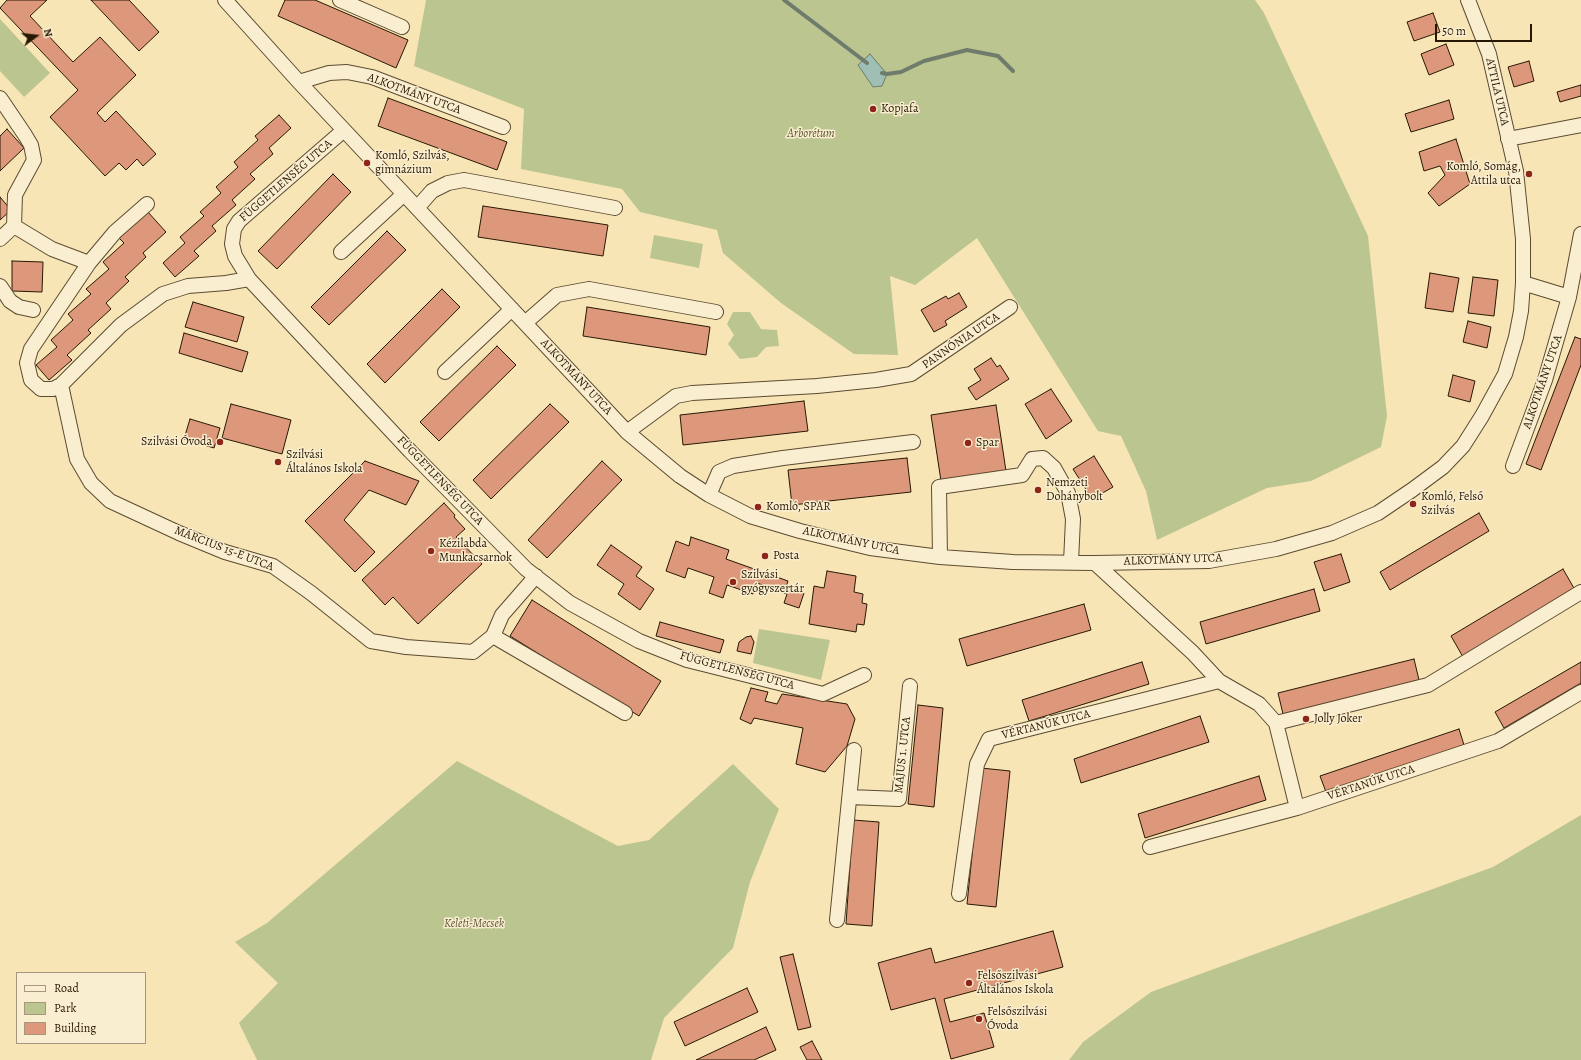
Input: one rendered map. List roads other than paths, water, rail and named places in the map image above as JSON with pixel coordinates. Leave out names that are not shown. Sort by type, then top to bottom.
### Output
[{"type":"street","name":"ALKOTMÁNY UTCA","points":[[225,0],[299,82],[627,432],[680,476],[709,495],[750,516],[800,531],[870,548],[940,557],[1013,562],[1096,563],[1209,561],[1276,549],[1332,533],[1378,513],[1412,490],[1452,460],[1463,446],[1482,416],[1505,374],[1516,337],[1521,311],[1523,283],[1523,239],[1516,171],[1508,139]]},
{"type":"street","points":[[340,0],[402,27]]},
{"type":"street","name":"ATTILA UTCA","points":[[1468,0],[1489,54],[1508,139]]},
{"type":"street","name":"ALKOTMÁNY UTCA","points":[[299,82],[329,73],[347,72],[372,77],[503,127]]},
{"type":"street","points":[[0,98],[25,135],[30,145],[34,160],[15,195],[14,226],[0,239]]},
{"type":"street","points":[[1508,139],[1581,124]]},
{"type":"street","name":"FÜGGETLENSÉG UTCA","points":[[344,130],[239,221],[234,229],[232,244],[235,256],[249,279],[410,451],[526,569],[570,603],[639,641],[687,660],[823,694],[864,675]]},
{"type":"street","points":[[417,208],[432,191],[448,183],[464,180],[615,208]]},
{"type":"street","points":[[341,252],[404,194]]},
{"type":"street","points":[[147,204],[115,232],[89,262],[31,349],[27,363],[31,380],[41,389],[53,389],[61,385],[121,325],[163,294],[188,286],[226,283],[249,279]]},
{"type":"street","points":[[14,226],[52,248],[89,262]]},
{"type":"street","name":"ALKOTMÁNY UTCA","points":[[1513,466],[1545,380],[1569,297],[1581,234]]},
{"type":"street","points":[[1523,283],[1569,297]]},
{"type":"street","points":[[0,286],[10,300],[19,307],[33,310]]},
{"type":"street","points":[[525,323],[557,295],[589,289],[716,312]]},
{"type":"street","name":"PANNÓNIA UTCA","points":[[627,432],[676,396],[692,393],[817,386],[911,374],[1010,307]]},
{"type":"street","points":[[445,372],[512,309]]},
{"type":"street","name":"MÁRCIUS 15-E UTCA","points":[[61,385],[77,459],[91,483],[110,501],[179,533],[225,552],[273,566],[311,593],[371,641],[406,647],[472,652],[493,636]]},
{"type":"street","points":[[709,495],[719,472],[733,466],[783,458],[913,442]]},
{"type":"street","points":[[940,557],[939,487],[1022,475],[1032,459],[1043,458],[1054,468],[1068,493],[1073,519],[1071,562]]},
{"type":"street","points":[[1096,563],[1193,653],[1219,680],[1259,704],[1276,723],[1297,808]]},
{"type":"street","points":[[536,576],[502,615],[493,636],[625,713]]},
{"type":"street","points":[[1276,723],[1428,685],[1581,592]]},
{"type":"street","name":"VÉRTANÚK UTCA","points":[[959,894],[977,764],[988,739],[1219,680]]},
{"type":"street","name":"MÁJUS 1. UTCA","points":[[850,797],[899,799],[910,686]]},
{"type":"street","name":"VÉRTANÚK UTCA","points":[[1150,847],[1297,808],[1498,741],[1581,692]]},
{"type":"street","points":[[837,920],[854,750]]},
{"type":"water","points":[[870,54],[887,74],[882,86],[873,87],[858,65]]},
{"type":"waterway","points":[[784,0],[867,63]]},
{"type":"waterway","points":[[882,73],[887,74],[901,72],[924,61],[967,50],[998,56],[1013,71]]},
{"type":"place","name":"Kopjafa","points":[[873,109]]},
{"type":"place","name":"Komló, Szilvás, gimnázium","points":[[367,163]]},
{"type":"place","name":"Komló, Somág, Attila utca","points":[[1529,174]]},
{"type":"place","name":"Szilvási Óvoda","points":[[220,442]]},
{"type":"place","name":"Spar","points":[[968,443]]},
{"type":"place","name":"Szilvási Általános Iskola","points":[[278,462]]},
{"type":"place","name":"Nemzeti Dohánybolt","points":[[1038,490]]},
{"type":"place","name":"Komló, Felső Szilvás","points":[[1413,504]]},
{"type":"place","name":"Komló, SPAR","points":[[758,507]]},
{"type":"place","name":"Kézilabda Munkacsarnok","points":[[431,551]]},
{"type":"place","name":"Posta","points":[[765,556]]},
{"type":"place","name":"Szilvási gyógyszertár","points":[[733,582]]},
{"type":"place","name":"Jolly Joker","points":[[1306,719]]},
{"type":"place","name":"Felsőszilvási Általános Iskola","points":[[969,983]]},
{"type":"place","name":"Felsőszilvási Óvoda","points":[[979,1019]]},
{"type":"park label","name":"Arborétum","points":[[811,134]]},
{"type":"park label","name":"Keleti-Mecsek","points":[[474,924]]}]
